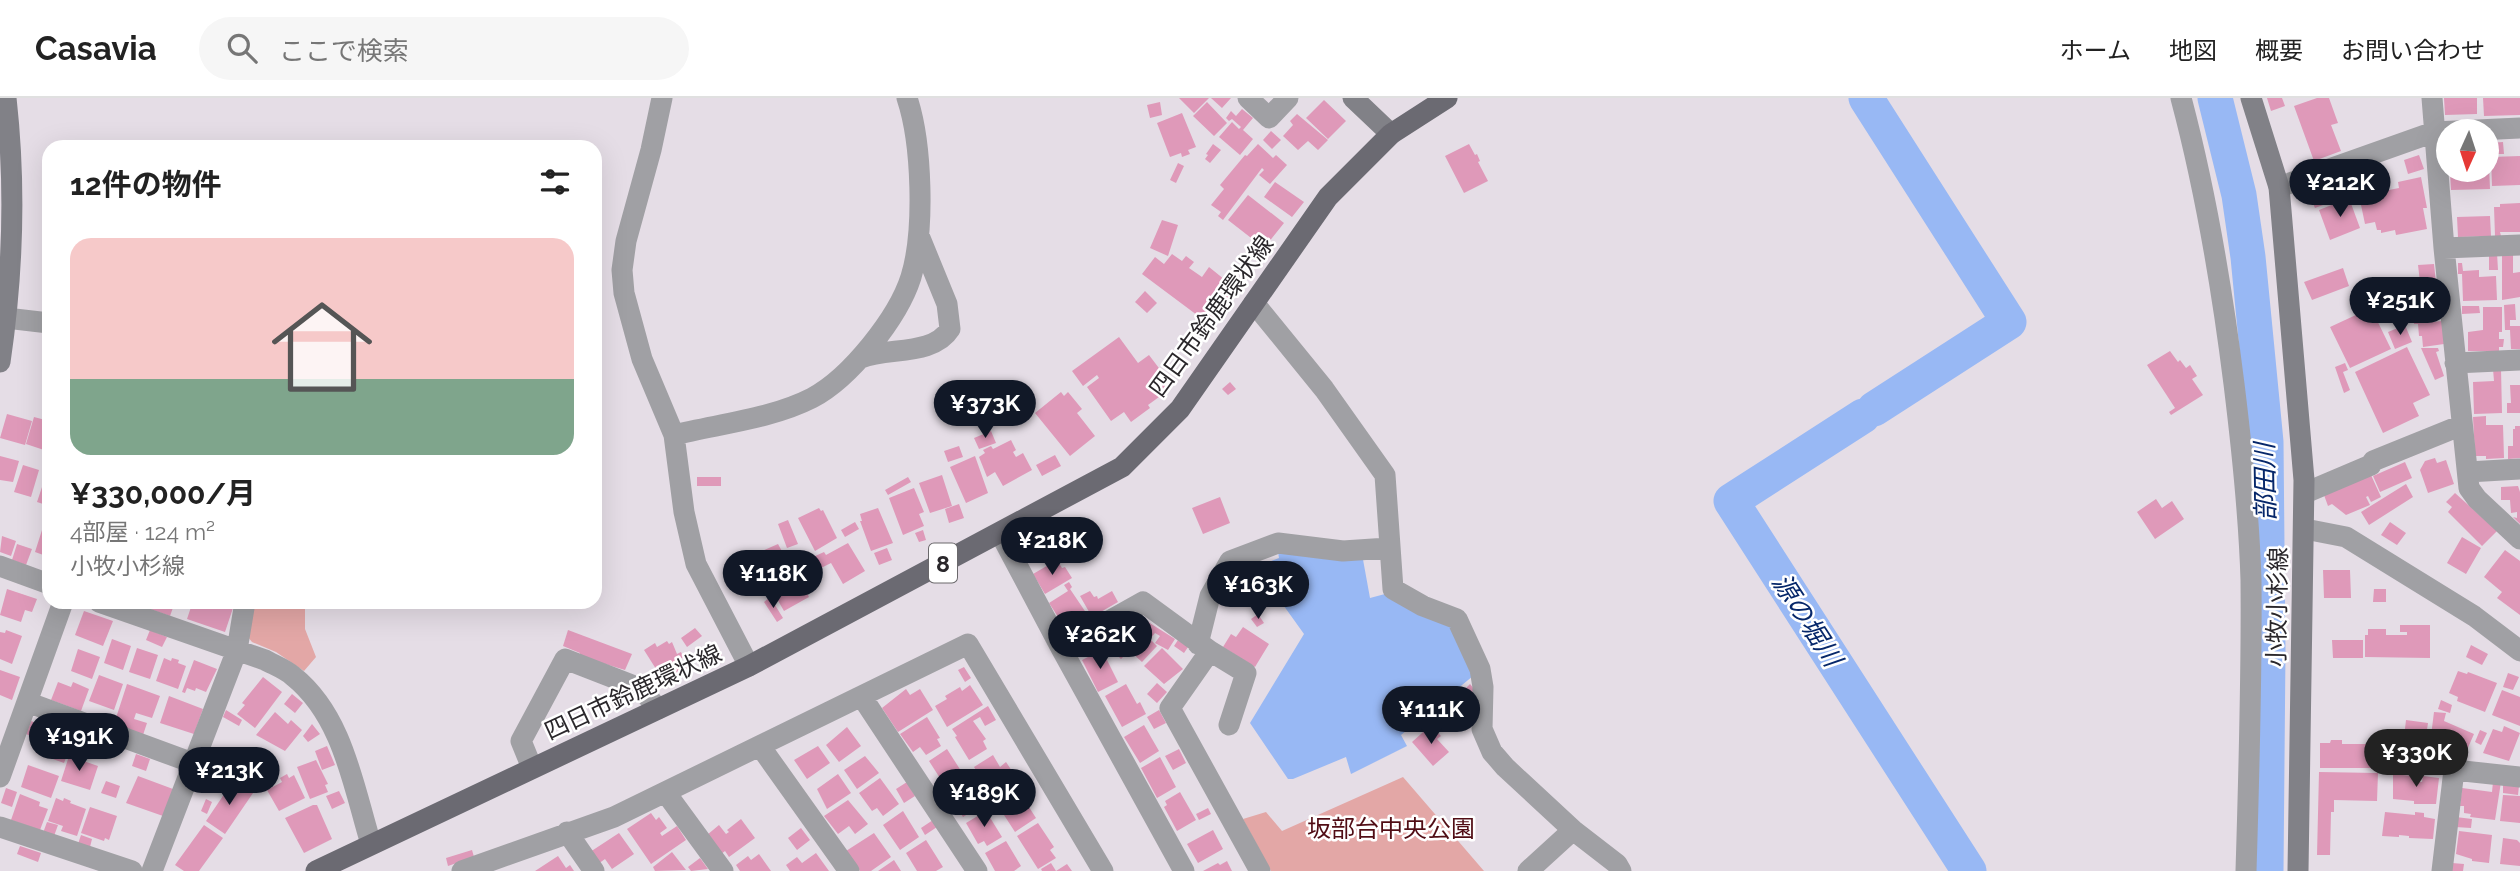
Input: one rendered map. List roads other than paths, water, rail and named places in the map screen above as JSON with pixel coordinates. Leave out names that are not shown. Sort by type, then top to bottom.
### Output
[{"type":"main road","points":[[0,362],[6,318],[6,264],[13,176],[6,98]]},
{"type":"main road","points":[[1353,98],[1391,134]]},
{"type":"main road","name":"四日市鈴鹿環状線","points":[[316,871],[749,666],[1122,467],[1180,409],[1328,197],[1391,134],[1447,98]]},
{"type":"main road","name":"小牧小杉線","points":[[2250,98],[2279,187],[2305,493],[2298,871]]},
{"type":"street","points":[[662,98],[626,241],[622,270],[624,293],[636,339],[658,401],[674,435],[684,512],[696,564],[749,666]]},
{"type":"street","points":[[674,435],[780,411],[799,404],[829,387],[861,358],[907,286],[913,265],[917,229],[918,151],[906,98]]},
{"type":"street","points":[[1248,98],[1269,118],[1288,98]]},
{"type":"street","points":[[2181,98],[2197,156],[2218,269],[2244,481],[2251,591],[2246,871]]},
{"type":"street","points":[[2432,98],[2444,248],[2469,488],[2477,499],[2520,539]]},
{"type":"street","points":[[2279,187],[2434,132],[2520,128]]},
{"type":"street","points":[[861,358],[878,352],[932,343],[941,339],[950,329],[947,304],[923,251],[917,229]]},
{"type":"street","points":[[2444,248],[2520,245]]},
{"type":"street","points":[[1254,303],[1324,389],[1385,475],[1388,548],[1393,589],[1423,606],[1457,619],[1480,669],[1483,687],[1482,729],[1492,752],[1573,830],[1617,864],[1621,871]]},
{"type":"street","points":[[6,318],[42,322]]},
{"type":"street","points":[[2455,363],[2520,360]]},
{"type":"street","points":[[2305,493],[2462,425]]},
{"type":"street","points":[[2468,472],[2520,469]]},
{"type":"street","points":[[2305,528],[2346,537],[2474,616],[2520,650]]},
{"type":"street","points":[[1000,533],[1184,871]]},
{"type":"street","points":[[1260,871],[1170,708],[1204,647],[1210,596],[1230,561],[1278,543],[1343,551],[1388,548]]},
{"type":"street","points":[[0,566],[42,581]]},
{"type":"street","points":[[1061,648],[1143,602],[1204,647],[1246,673],[1229,725]]},
{"type":"street","points":[[0,777],[60,609]]},
{"type":"street","points":[[119,609],[237,650],[290,673],[318,701],[339,738],[370,844]]},
{"type":"street","points":[[152,871],[237,650],[245,609]]},
{"type":"street","points":[[465,871],[614,817],[968,644],[1103,871]]},
{"type":"street","points":[[533,768],[521,741],[565,659],[637,687],[658,709]]},
{"type":"street","points":[[862,697],[977,871]]},
{"type":"street","points":[[27,702],[193,763]]},
{"type":"street","points":[[760,746],[849,871]]},
{"type":"street","points":[[2442,871],[2454,770],[2520,777]]},
{"type":"street","points":[[666,793],[723,871]]},
{"type":"street","points":[[0,827],[132,871]]},
{"type":"street","points":[[1528,871],[1573,830]]},
{"type":"street","points":[[567,832],[594,871]]},
{"type":"water","points":[[1278,552],[1362,554],[1370,598],[1385,594],[1455,629],[1473,676],[1401,735],[1407,746],[1351,774],[1346,757],[1288,779],[1250,723],[1304,634],[1256,567],[1279,558]]},
{"type":"waterway","name":"源の堀川","points":[[1866,98],[2009,322],[1874,409]]},
{"type":"waterway","name":"部田川","points":[[2215,98],[2239,195],[2248,257],[2266,442],[2266,871]]},
{"type":"waterway","name":"源の堀川","points":[[1863,416],[1731,501],[1969,871]]},
{"type":"park label","name":"坂部台中央公園","points":[[1391,828]]}]
